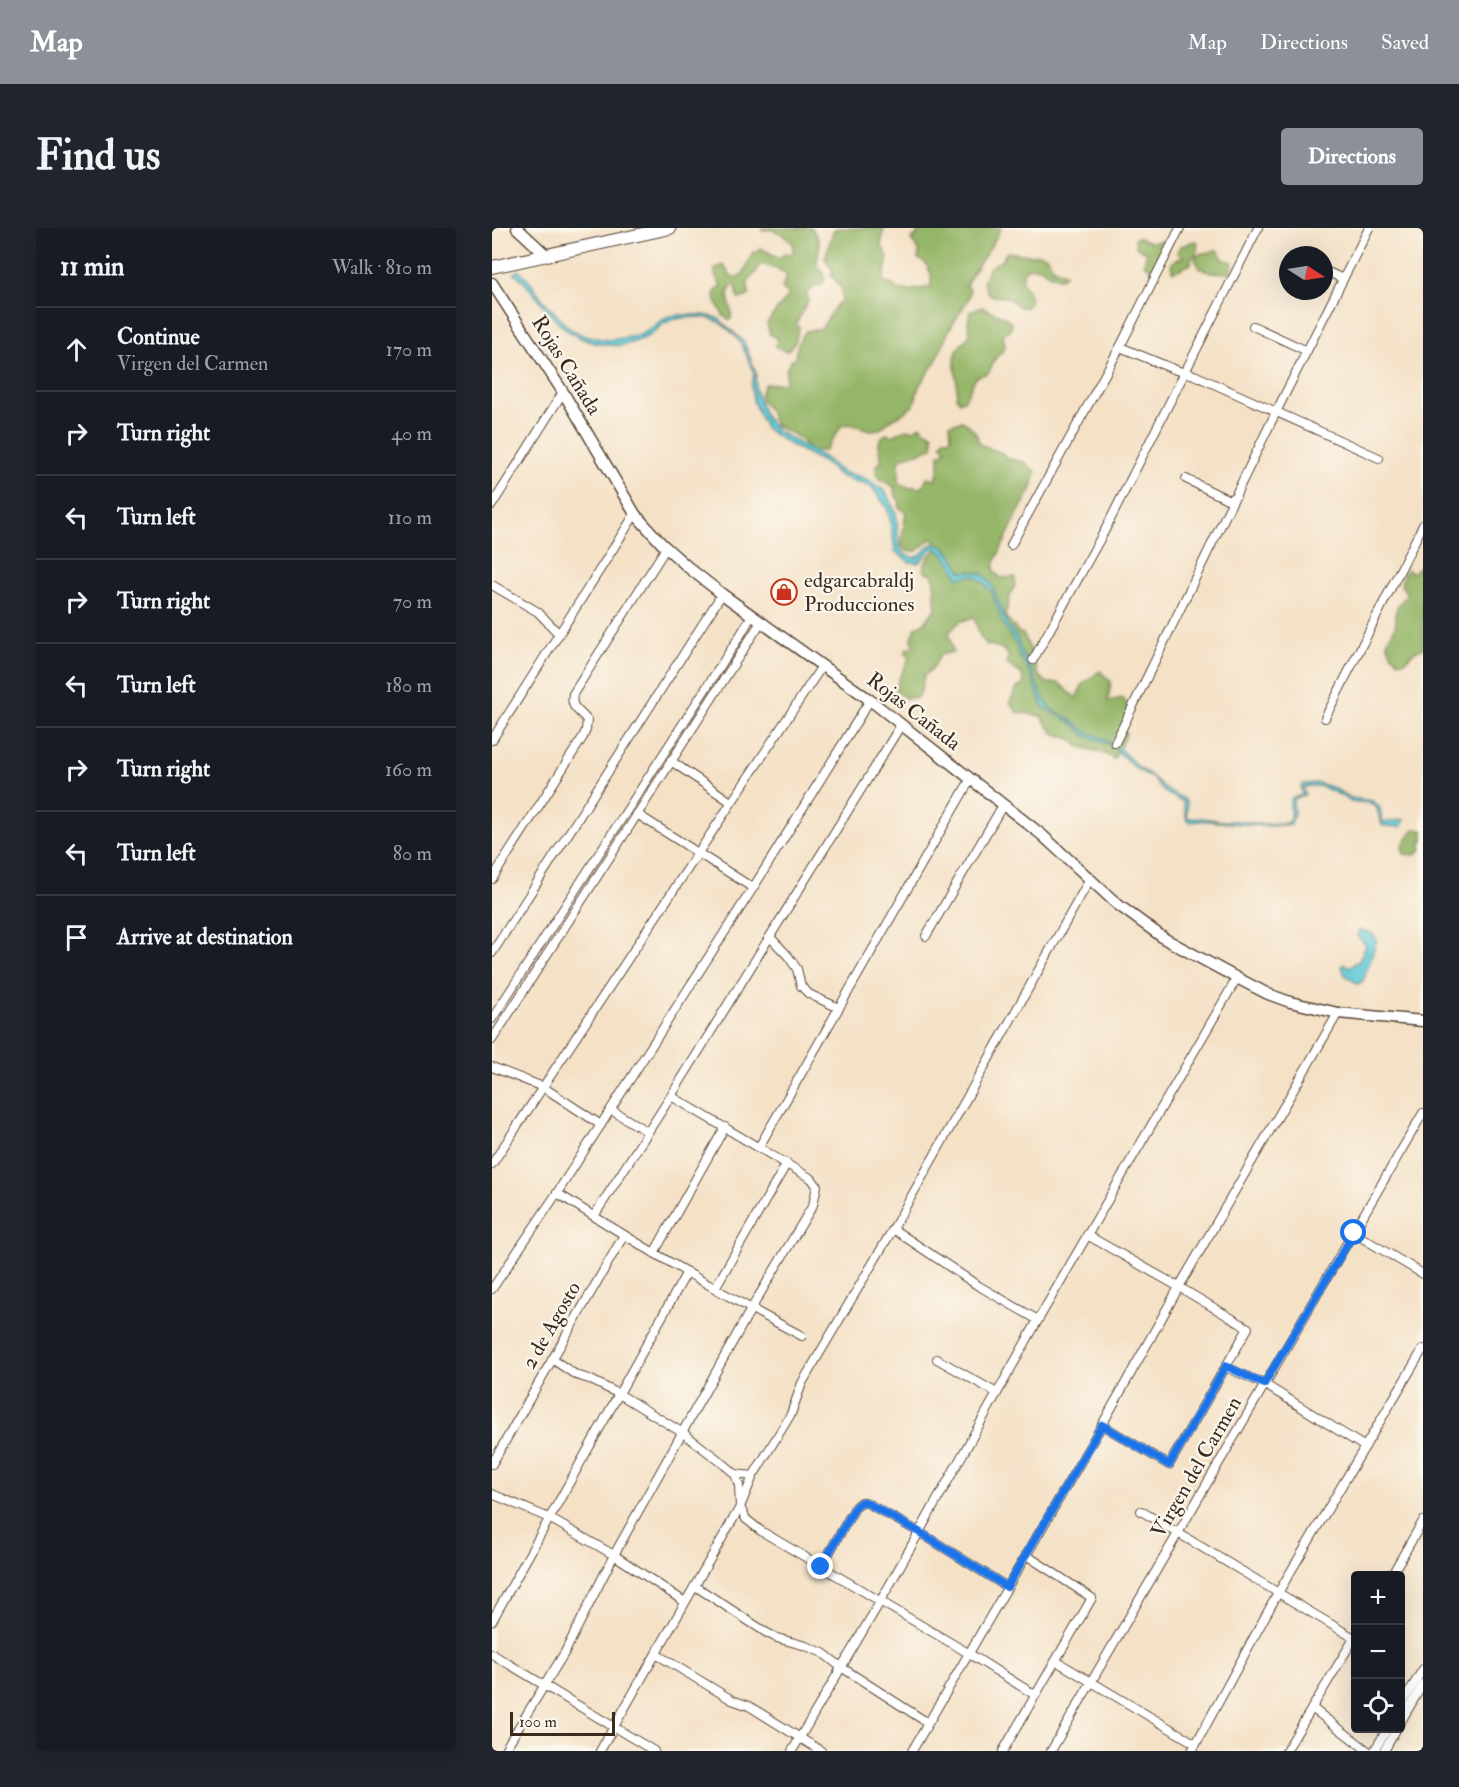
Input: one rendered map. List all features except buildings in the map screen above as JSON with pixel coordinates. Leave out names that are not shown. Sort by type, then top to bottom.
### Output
[{"type":"main road","points":[[517,228],[546,255]]},
{"type":"main road","points":[[492,267],[670,228]]},
{"type":"main road","name":"Rojas Cañada","points":[[492,283],[563,392],[635,514],[666,548],[722,594],[870,700],[1042,835],[1117,904],[1165,939],[1268,994],[1290,1002],[1338,1013],[1423,1021]]},
{"type":"street","points":[[1011,545],[1120,347],[1180,228]]},
{"type":"street","points":[[1033,660],[1105,530],[1258,228]]},
{"type":"street","points":[[1115,742],[1276,411],[1369,228]]},
{"type":"street","points":[[1333,274],[1343,279]]},
{"type":"street","points":[[1253,326],[1307,351]]},
{"type":"street","points":[[1120,347],[1276,411],[1379,458]]},
{"type":"street","points":[[492,505],[563,392]]},
{"type":"street","points":[[1186,479],[1227,499],[1236,496]]},
{"type":"street","points":[[492,740],[635,514]]},
{"type":"street","points":[[1325,718],[1423,525]]},
{"type":"street","points":[[492,879],[583,737],[587,720],[574,707],[573,694],[666,548]]},
{"type":"street","points":[[492,585],[538,612],[560,634]]},
{"type":"street","points":[[492,952],[722,594]]},
{"type":"street","points":[[492,1040],[671,761],[757,619]]},
{"type":"street","points":[[492,1019],[735,644],[757,619]]},
{"type":"street","points":[[492,1164],[822,666]]},
{"type":"street","points":[[494,1283],[611,1110],[870,700]]},
{"type":"street","points":[[594,1216],[901,725]]},
{"type":"street","points":[[671,761],[731,802]]},
{"type":"street","points":[[759,1147],[970,780]]},
{"type":"street","points":[[926,936],[1003,805]]},
{"type":"street","points":[[637,814],[753,888]]},
{"type":"street","points":[[600,1751],[740,1507],[753,1476],[791,1413],[802,1383],[893,1228],[1090,879]]},
{"type":"street","points":[[770,937],[797,969],[801,986],[809,994],[839,1008]]},
{"type":"street","points":[[792,1751],[880,1602],[1038,1320],[1237,978]]},
{"type":"street","points":[[912,1751],[1338,1013]]},
{"type":"street","points":[[492,1067],[543,1087],[601,1125]]},
{"type":"street","points":[[504,1751],[565,1652],[614,1555],[751,1309],[813,1205],[816,1194],[817,1186],[812,1179],[671,1096]]},
{"type":"street","points":[[611,1110],[648,1132]]},
{"type":"street","name":"Virgen del Carmen","points":[[1051,1751],[1423,1113]]},
{"type":"street","points":[[654,1252],[725,1127]]},
{"type":"street","points":[[715,1288],[787,1163]]},
{"type":"street","points":[[557,1193],[687,1272],[802,1336]]},
{"type":"street","points":[[893,1228],[977,1285],[1038,1320]]},
{"type":"street","points":[[1354,1233],[1423,1274]]},
{"type":"street","name":"2 de Agosto","points":[[492,1464],[624,1235]]},
{"type":"street","points":[[1087,1235],[1248,1329],[1169,1465],[1102,1425]]},
{"type":"street","points":[[492,1621],[687,1272]]},
{"type":"street","points":[[1056,1661],[1196,1748],[1278,1593],[1423,1349]]},
{"type":"street","points":[[552,1359],[576,1375],[619,1394],[683,1433],[735,1474],[753,1476]]},
{"type":"street","points":[[936,1359],[997,1393]]},
{"type":"street","points":[[1226,1366],[1264,1384],[1365,1447]]},
{"type":"street","points":[[735,1474],[739,1486],[740,1507],[746,1519],[761,1531],[1035,1695]]},
{"type":"street","points":[[492,1494],[549,1518],[614,1555],[685,1602]]},
{"type":"street","points":[[821,1567],[856,1506],[865,1502],[919,1532],[1007,1587]]},
{"type":"street","points":[[1141,1511],[1351,1634]]},
{"type":"street","points":[[1393,1571],[1423,1521]]},
{"type":"street","points":[[1003,1751],[1092,1598],[1026,1555]]},
{"type":"street","points":[[695,1586],[767,1633],[823,1653],[841,1668],[928,1723]]},
{"type":"street","points":[[1286,1751],[1351,1643]]},
{"type":"street","points":[[492,1654],[654,1751]]},
{"type":"street","points":[[656,1654],[732,1700],[749,1706],[821,1751]]},
{"type":"street","points":[[1405,1700],[1423,1669]]},
{"type":"street","points":[[1405,1716],[1423,1684]]},
{"type":"street","points":[[1312,1708],[1368,1751]]},
{"type":"street","points":[[1374,1751],[1385,1733]]},
{"type":"street","points":[[1384,1751],[1394,1733]]},
{"type":"green space","points":[[761,228],[812,228],[819,242],[816,266],[821,270],[825,279],[822,284],[807,293],[808,301],[796,324],[799,328],[795,342],[785,351],[775,346],[778,339],[770,334],[767,324],[789,294],[782,288],[787,274],[776,268],[760,264],[748,281],[750,294],[738,299],[736,286],[733,285],[728,294],[731,319],[723,315],[714,297],[715,292],[721,286],[715,275],[715,269],[724,265],[731,276],[737,278],[743,274],[753,252],[755,254],[760,248],[780,258],[785,253],[793,254],[793,244],[787,237],[780,232]]},
{"type":"green space","points":[[836,228],[884,228],[881,245],[888,257],[883,281],[898,290],[906,290],[931,286],[931,274],[925,262],[918,259],[919,252],[911,239],[917,235],[920,228],[1001,228],[966,286],[970,290],[969,298],[949,330],[936,361],[919,386],[914,405],[880,429],[870,430],[850,424],[842,425],[825,451],[813,451],[806,447],[798,437],[775,425],[760,394],[765,384],[784,383],[787,367],[795,358],[798,343],[806,331],[821,329],[837,304],[842,301],[842,290],[830,273],[834,273],[825,258]]},
{"type":"green space","points":[[1135,238],[1150,242],[1172,240],[1155,273],[1152,273],[1144,264],[1147,252],[1136,247]]},
{"type":"green space","points":[[1194,241],[1198,244],[1196,255],[1191,258],[1191,264],[1173,272],[1171,266],[1173,261],[1184,257],[1178,253],[1179,247]]},
{"type":"green space","points":[[1217,250],[1224,260],[1232,262],[1229,273],[1209,272],[1199,267],[1195,259],[1198,255]]},
{"type":"green space","points":[[1007,252],[1041,254],[1047,257],[1053,268],[1066,274],[1061,278],[1050,275],[1041,268],[1030,267],[1024,270],[1022,282],[1031,300],[1027,307],[1020,307],[1006,297],[988,293],[983,282],[990,267],[1001,261]]},
{"type":"green space","points":[[982,307],[1002,315],[1012,324],[1003,338],[1005,347],[995,359],[988,373],[976,377],[965,399],[960,402],[956,397],[956,354],[958,348],[970,334],[968,322],[970,311]]},
{"type":"green space","points":[[962,421],[973,431],[979,444],[1002,453],[1006,458],[1024,462],[1036,472],[1032,488],[995,562],[994,570],[1000,578],[1015,577],[1015,585],[1005,616],[1019,633],[1023,634],[1038,675],[1048,683],[1059,683],[1076,698],[1083,684],[1100,671],[1111,682],[1108,701],[1123,698],[1131,712],[1124,728],[1126,735],[1114,759],[1103,753],[1078,746],[1071,739],[1053,733],[1041,716],[1017,712],[1010,702],[1017,688],[1024,684],[1022,674],[1008,665],[1006,662],[1009,657],[1003,649],[987,645],[980,636],[974,617],[959,622],[949,633],[953,652],[940,655],[934,667],[924,676],[920,694],[916,698],[905,698],[896,691],[898,681],[908,661],[909,656],[906,654],[906,649],[914,647],[912,638],[915,628],[924,623],[936,608],[933,576],[932,573],[926,573],[923,568],[929,556],[936,550],[935,540],[930,539],[917,551],[906,551],[901,544],[906,513],[899,507],[900,501],[893,486],[881,480],[876,474],[876,465],[881,463],[879,443],[887,434],[893,436],[906,429],[914,430],[921,425],[933,435],[933,447],[901,458],[899,462],[899,483],[910,488],[915,486],[922,488],[927,477],[936,479],[939,454],[943,454],[946,448],[941,445],[944,439],[949,439],[951,436],[950,424]]},
{"type":"green space","points":[[1418,567],[1423,569],[1423,649],[1415,651],[1405,661],[1399,661],[1391,653],[1387,643],[1396,625],[1396,610],[1407,596],[1401,585],[1403,575],[1407,569],[1413,573]]},
{"type":"green space","points":[[1414,829],[1423,830],[1423,842],[1420,842],[1422,848],[1416,855],[1404,854],[1402,847]]},
{"type":"water","points":[[519,270],[569,328],[584,336],[608,340],[630,337],[642,334],[667,317],[678,315],[704,315],[718,318],[744,342],[756,373],[755,389],[764,415],[777,431],[825,458],[839,470],[868,480],[885,491],[896,513],[899,545],[904,554],[915,558],[930,545],[944,546],[957,562],[960,570],[983,574],[992,585],[1008,626],[1017,638],[1041,694],[1052,710],[1070,719],[1088,733],[1118,747],[1138,767],[1149,774],[1167,790],[1184,799],[1187,803],[1187,818],[1260,824],[1287,823],[1290,817],[1291,798],[1302,795],[1303,784],[1318,783],[1334,788],[1351,798],[1373,801],[1380,808],[1382,821],[1404,820],[1401,827],[1383,826],[1374,805],[1351,801],[1328,789],[1316,786],[1303,788],[1305,795],[1293,800],[1294,813],[1291,824],[1259,826],[1187,821],[1183,802],[1164,792],[1152,778],[1135,768],[1111,745],[1085,735],[1071,722],[1043,707],[1017,646],[1003,624],[992,592],[984,583],[973,575],[959,578],[946,557],[934,548],[918,563],[909,562],[895,551],[887,508],[872,487],[840,476],[823,462],[787,443],[765,428],[753,401],[751,386],[753,371],[742,345],[728,329],[712,319],[683,318],[671,320],[650,335],[627,344],[592,342],[573,334],[554,319],[514,273]]},
{"type":"water","points":[[1359,930],[1371,933],[1377,940],[1363,981],[1358,984],[1345,975],[1342,967],[1344,964],[1350,967],[1359,961],[1366,945],[1357,936]]},
{"type":"place","name":"edgarcabraldj Producciones","points":[[784,592]]},
{"type":"route","points":[[821,1567],[856,1506],[865,1502],[919,1532],[1007,1587],[1102,1425],[1169,1465],[1226,1366],[1264,1384],[1354,1233]]}]
